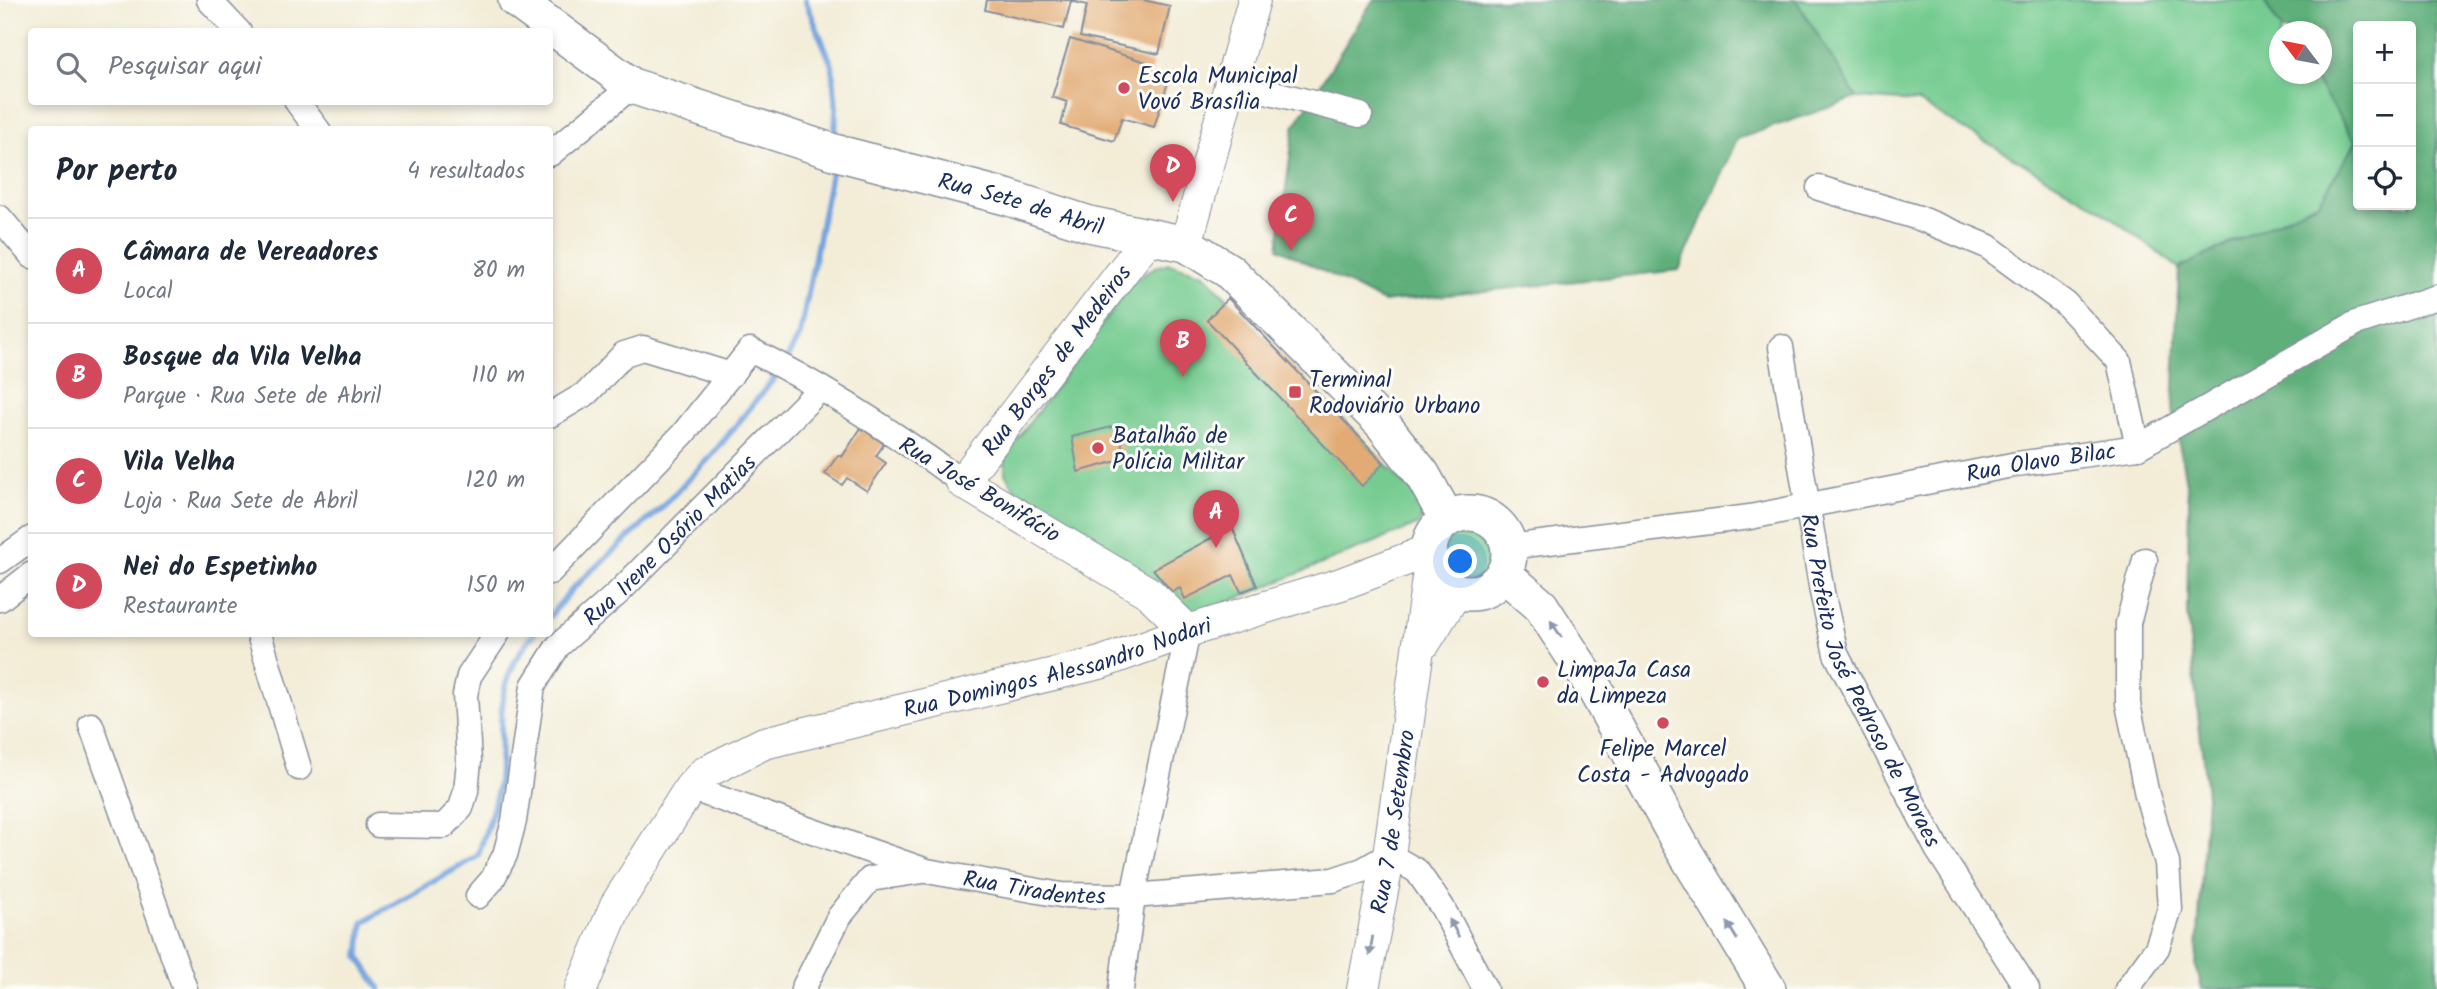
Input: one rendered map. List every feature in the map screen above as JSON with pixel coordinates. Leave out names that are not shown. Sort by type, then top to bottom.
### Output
[{"type":"main road","name":"Rua Sete de Abril","points":[[516,0],[632,86],[834,152],[1006,197],[1088,224],[1186,244],[1229,271],[1381,422],[1422,474],[1447,519]]},
{"type":"main road","points":[[1506,561],[1483,591],[1457,592],[1444,586],[1429,558],[1438,528],[1447,519],[1472,513],[1485,516],[1497,524],[1506,561],[1541,606],[1589,681],[1680,844],[1769,989]]},
{"type":"street","points":[[209,0],[235,28]]},
{"type":"street","points":[[1186,244],[1254,0]]},
{"type":"street","points":[[1231,82],[1360,115]]},
{"type":"street","points":[[553,152],[632,86]]},
{"type":"street","points":[[298,105],[315,126]]},
{"type":"street","name":"Rua Olavo Bilac","points":[[1506,561],[1619,535],[1809,505],[2017,464],[2138,447],[2119,361],[2066,304],[1987,246],[1919,218],[1819,188]]},
{"type":"street","points":[[0,218],[28,251]]},
{"type":"street","name":"Rua Borges de Medeiros","points":[[962,482],[1149,237]]},
{"type":"street","points":[[2138,447],[2356,323],[2429,299]]},
{"type":"street","name":"Rua Prefeito José Pedroso de Moraes","points":[[1781,347],[1822,592],[1836,654],[1937,849],[2027,989]]},
{"type":"street","points":[[553,413],[587,393],[624,354],[643,348],[731,375],[683,434],[553,569]]},
{"type":"street","name":"Rua José Bonifácio","points":[[731,375],[750,350],[797,374],[916,449],[962,482],[1149,593],[1188,631]]},
{"type":"street","name":"Rua Irene Osório Matias","points":[[478,895],[492,880],[505,855],[514,821],[533,686],[558,646],[618,593],[819,390]]},
{"type":"street","points":[[0,561],[28,541]]},
{"type":"street","name":"Rua Domingos Alessandro Nodari","points":[[581,989],[616,905],[690,788],[704,773],[764,743],[1100,663],[1188,631],[1429,558]]},
{"type":"street","name":"Rua 7 de Setembro","points":[[1363,989],[1389,855],[1419,653],[1429,558]]},
{"type":"street","points":[[2127,989],[2157,948],[2170,909],[2166,863],[2147,795],[2128,704],[2129,622],[2145,561]]},
{"type":"street","points":[[0,599],[28,578]]},
{"type":"street","name":"Rua 7 de Setembro","points":[[1419,653],[1457,592]]},
{"type":"street","points":[[1121,989],[1133,896],[1188,631]]},
{"type":"street","points":[[260,637],[299,768]]},
{"type":"street","points":[[378,825],[443,826],[461,808],[468,761],[465,695],[469,676],[495,637]]},
{"type":"street","points":[[91,725],[185,989]]},
{"type":"street","name":"Rua Tiradentes","points":[[690,788],[927,871],[1061,895],[1133,896],[1333,880],[1363,870],[1389,855]]},
{"type":"street","points":[[1389,855],[1417,871],[1442,906],[1485,989]]},
{"type":"street","points":[[803,989],[839,917],[870,879],[927,871]]},
{"type":"green space","points":[[1373,0],[1796,0],[1857,98],[1737,139],[1679,270],[1383,302],[1278,248],[1294,127]]},
{"type":"green space","points":[[1796,0],[2263,0],[2277,21],[2269,21],[2269,84],[2318,84],[2353,137],[2353,147],[2319,202],[2179,268],[2097,207],[1918,102],[1857,98]]},
{"type":"green space","points":[[2263,0],[2437,0],[2437,989],[2202,989],[2196,966],[2207,796],[2187,613],[2189,500],[2173,409],[2179,268],[2319,202],[2353,147],[2353,210],[2416,210],[2416,21],[2353,21],[2353,137],[2318,84],[2332,84],[2332,21],[2277,21]]},
{"type":"green space","points":[[1169,263],[1204,274],[1417,497],[1423,512],[1419,524],[1192,617],[1018,493],[1005,474],[1005,456],[1134,281],[1155,267]]},
{"type":"green space","points":[[1469,526],[1488,534],[1496,553],[1488,572],[1469,580],[1450,572],[1442,553],[1450,534]]},
{"type":"building","points":[[987,0],[1143,0],[1170,6],[1159,54],[1080,37],[1087,5],[1071,1],[1064,29],[985,10]]},
{"type":"building","points":[[1070,39],[1153,64],[1149,76],[1168,82],[1154,127],[1122,118],[1114,141],[1061,125],[1067,102],[1052,97]]},
{"type":"building","name":"Terminal Rodoviário Urbano","points":[[1228,298],[1384,463],[1362,486],[1207,320]]},
{"type":"building","name":"Batalhão de Polícia Militar","points":[[1119,425],[1124,459],[1078,472],[1072,437]]},
{"type":"building","points":[[861,428],[884,444],[876,456],[886,463],[867,491],[847,478],[842,485],[825,474],[838,455],[842,457]]},
{"type":"building","points":[[1232,527],[1257,586],[1241,592],[1233,575],[1185,599],[1180,588],[1172,592],[1153,569]]},
{"type":"waterway","points":[[805,0],[832,65],[836,108],[835,141]]},
{"type":"waterway","points":[[786,361],[800,335],[833,162]]},
{"type":"waterway","points":[[553,612],[573,588],[660,509],[713,454],[780,371]]},
{"type":"waterway","points":[[380,989],[359,957],[363,922],[478,856],[499,782],[505,687],[520,652],[532,637]]},
{"type":"place","name":"Escola Municipal Vovó Brasília","points":[[1124,88]]},
{"type":"place","name":"Nei do Espetinho","points":[[1173,202]]},
{"type":"place","name":"Vila Velha","points":[[1291,251]]},
{"type":"place","name":"Bosque da Vila Velha","points":[[1183,377]]},
{"type":"place","name":"Terminal Rodoviário Urbano","points":[[1295,392]]},
{"type":"place","name":"Batalhão de Polícia Militar","points":[[1098,448]]},
{"type":"place","name":"Câmara de Vereadores","points":[[1216,548]]},
{"type":"place","name":"LimpaJa Casa da Limpeza","points":[[1543,682]]},
{"type":"place","name":"Felipe Marcel Costa - Advogado","points":[[1663,723]]}]
